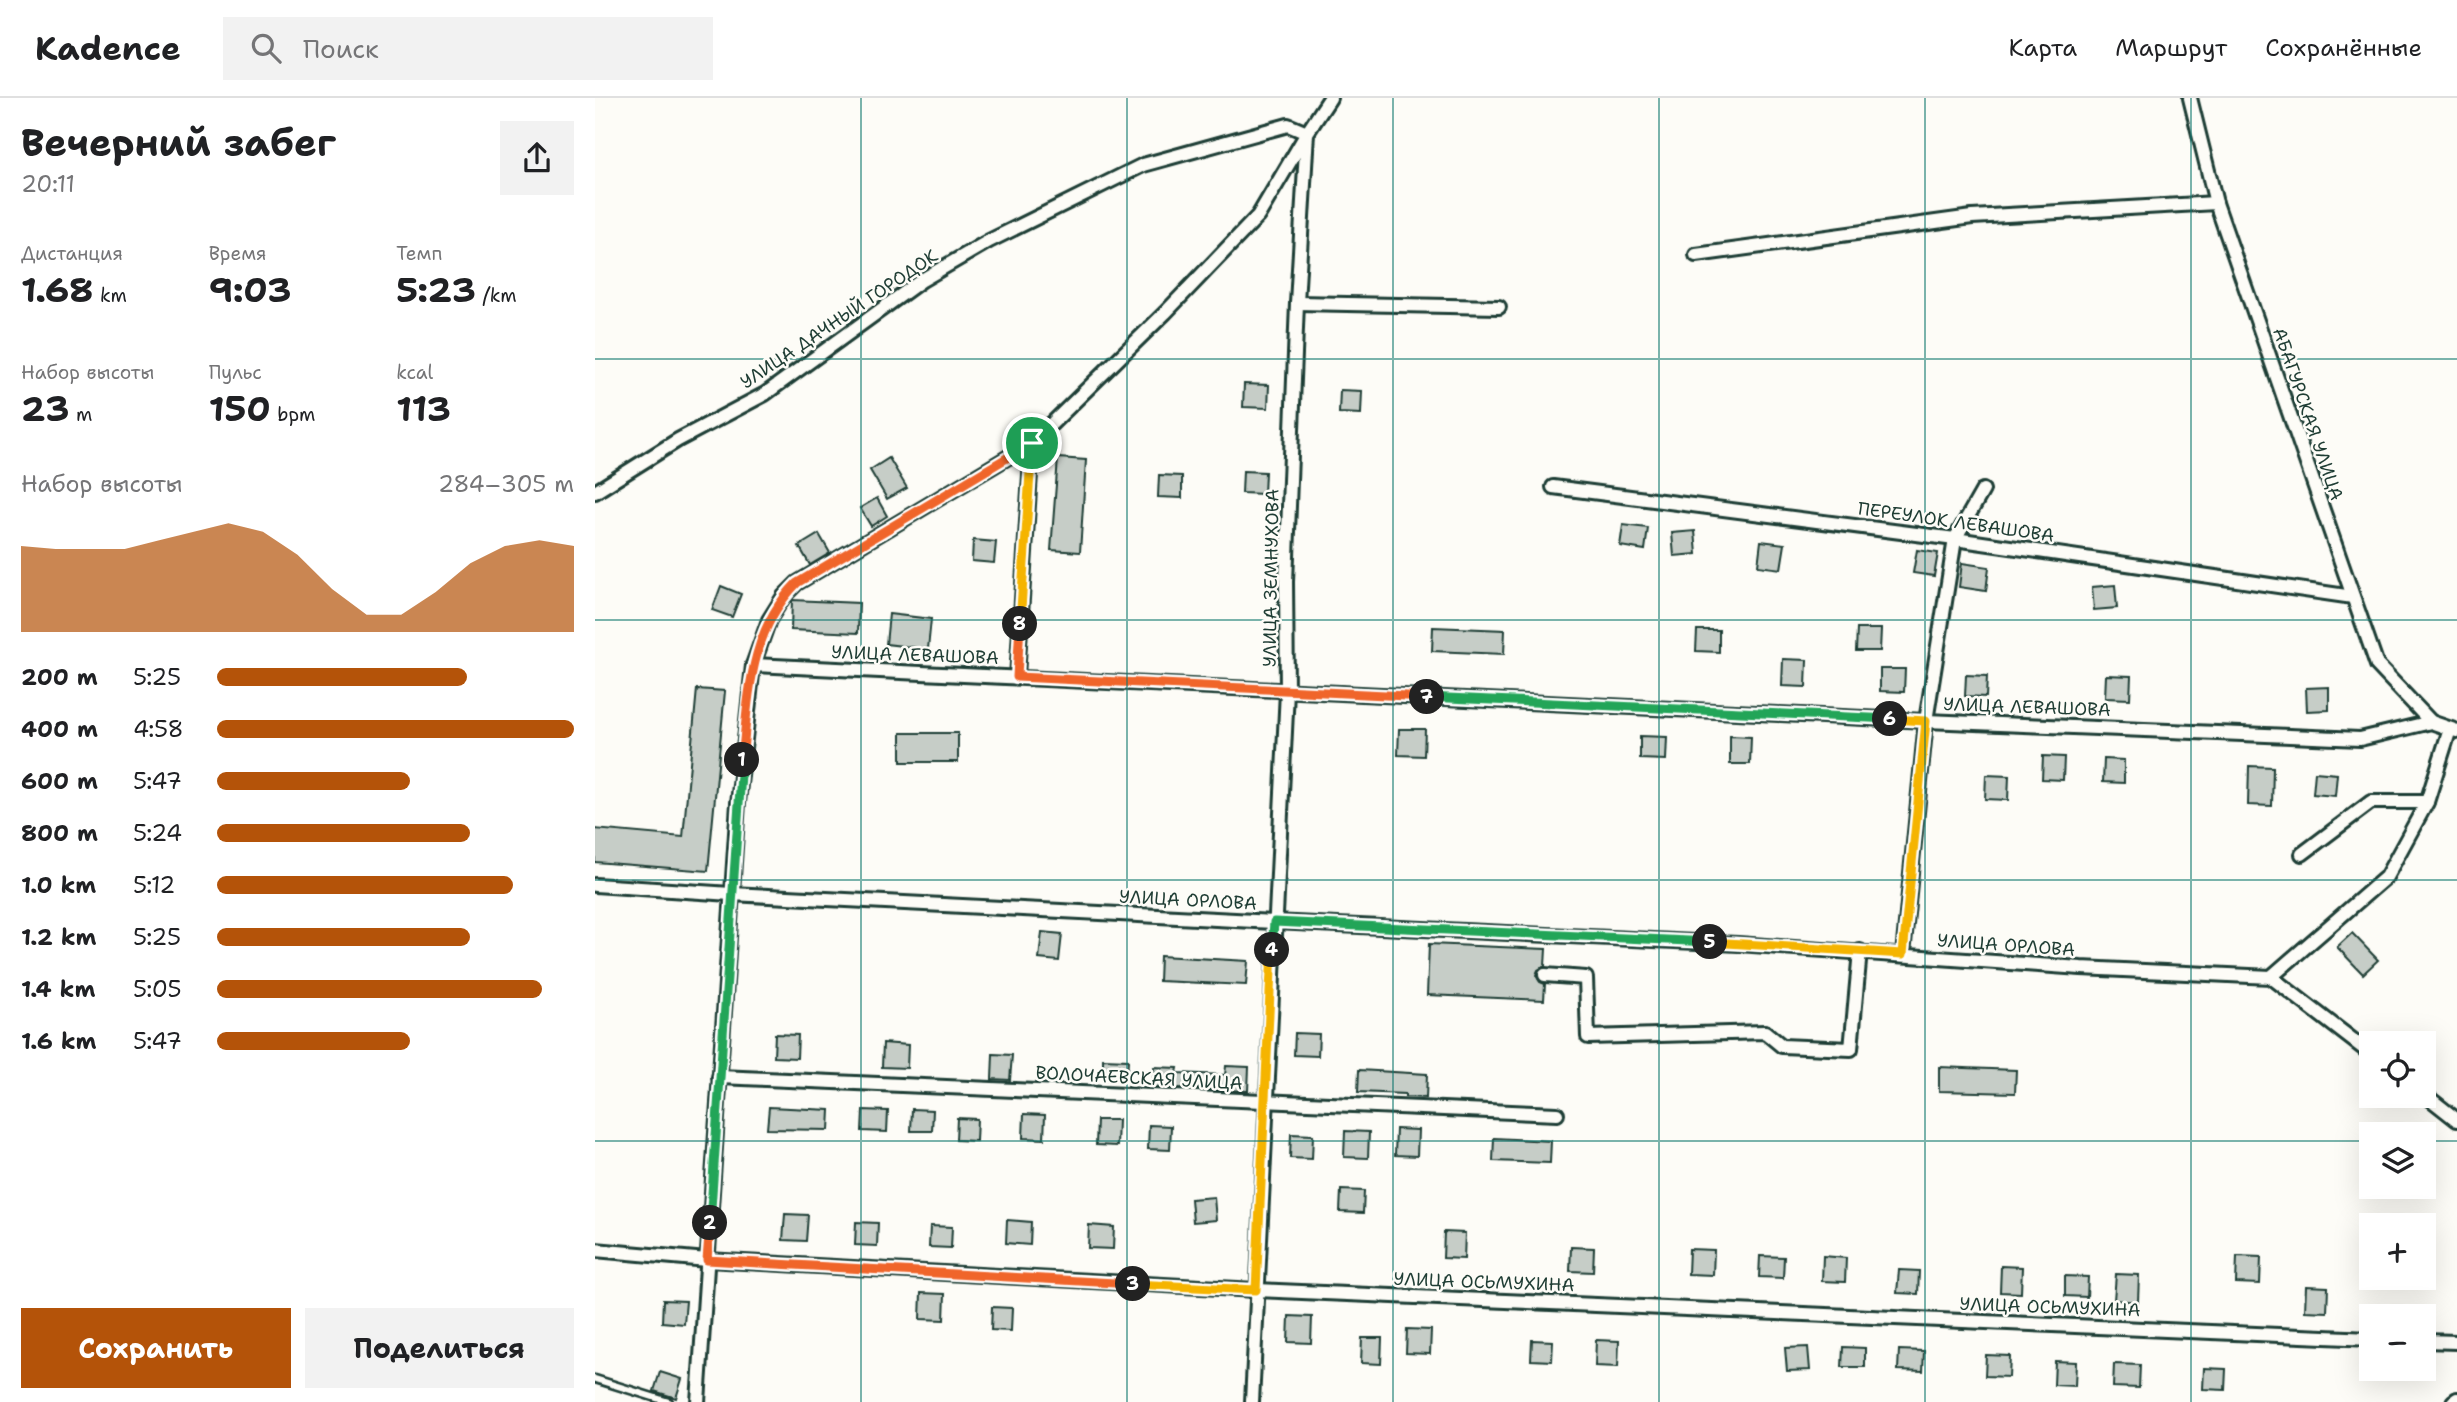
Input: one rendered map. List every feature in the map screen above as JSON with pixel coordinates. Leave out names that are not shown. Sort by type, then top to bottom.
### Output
[{"type":"street","name":"УЛИЦА ЗЕМНУХОВА","points":[[1252,1402],[1287,691],[1286,582],[1307,134],[1330,98]]},
{"type":"street","name":"АБАГУРСКАЯ УЛИЦА","points":[[2190,98],[2216,203],[2377,665],[2431,722]]},
{"type":"street","name":"УЛИЦА ДАЧНЫЙ ГОРОДОК","points":[[595,492],[678,440],[765,394],[922,280],[989,241],[1067,201],[1143,165],[1288,125],[1307,134]]},
{"type":"street","points":[[698,1402],[738,803],[753,665],[769,620],[783,596],[797,583],[1032,443],[1165,313],[1258,216],[1307,134]]},
{"type":"street","points":[[1696,255],[1972,217],[2216,203]]},
{"type":"street","points":[[1297,303],[1499,307]]},
{"type":"street","points":[[1017,677],[1032,443]]},
{"type":"street","name":"ПЕРЕУЛОК ЛЕВАШОВА","points":[[1553,487],[1955,538],[2353,597]]},
{"type":"street","points":[[1903,954],[1926,721],[1955,538],[1983,490]]},
{"type":"street","name":"УЛИЦА ЛЕВАШОВА","points":[[753,665],[2360,739],[2431,722]]},
{"type":"street","points":[[2359,1045],[2271,977],[2386,877],[2427,802],[2453,730],[2431,722]]},
{"type":"street","points":[[2302,855],[2371,802],[2427,802]]},
{"type":"street","name":"УЛИЦА ОРЛОВА","points":[[595,885],[1274,922],[1558,934],[1860,951],[2081,968],[2271,977]]},
{"type":"street","points":[[1545,975],[1586,978],[1588,1037],[1765,1032],[1782,1046],[1851,1049],[1860,951]]},
{"type":"street","name":"ВОЛОЧАЕВСКАЯ УЛИЦА","points":[[719,1077],[1557,1114]]},
{"type":"street","points":[[2436,1103],[2457,1120]]},
{"type":"street","name":"УЛИЦА ОСЬМУХИНА","points":[[595,1250],[707,1260],[1256,1290],[2359,1338]]},
{"type":"street","points":[[2436,1341],[2457,1342]]},
{"type":"lane","points":[[595,1379],[669,1402]]},
{"type":"building","points":[[1244,384],[1269,385],[1268,408],[1243,407]]},
{"type":"building","points":[[1340,390],[1362,391],[1361,414],[1339,413]]},
{"type":"building","points":[[889,458],[907,488],[887,499],[870,470]]},
{"type":"building","points":[[1058,458],[1086,460],[1080,552],[1051,550]]},
{"type":"building","points":[[1243,471],[1265,472],[1264,494],[1242,493]]},
{"type":"building","points":[[1159,475],[1182,476],[1182,498],[1158,497]]},
{"type":"building","points":[[877,498],[887,516],[871,526],[860,508]]},
{"type":"building","points":[[1623,525],[1648,528],[1645,550],[1620,546]]},
{"type":"building","points":[[1695,531],[1697,554],[1674,556],[1672,533]]},
{"type":"building","points":[[819,534],[830,553],[810,565],[799,546]]},
{"type":"building","points":[[973,540],[996,542],[994,563],[972,561]]},
{"type":"building","points":[[1761,541],[1785,544],[1781,569],[1758,566]]},
{"type":"building","points":[[1917,550],[1938,553],[1934,576],[1913,573]]},
{"type":"building","points":[[1962,563],[1989,567],[1986,591],[1959,587]]},
{"type":"building","points":[[2115,585],[2117,608],[2094,610],[2092,587]]},
{"type":"building","points":[[721,586],[741,594],[732,617],[712,610]]},
{"type":"building","points":[[792,600],[859,603],[858,633],[791,630]]},
{"type":"building","points":[[889,614],[931,619],[928,649],[886,644]]},
{"type":"building","points":[[1433,627],[1505,630],[1504,654],[1432,651]]},
{"type":"building","points":[[1857,629],[1881,629],[1880,651],[1856,651]]},
{"type":"building","points":[[1697,630],[1719,630],[1719,652],[1696,651]]},
{"type":"building","points":[[1783,659],[1807,660],[1806,687],[1782,686]]},
{"type":"building","points":[[1880,669],[1905,669],[1904,692],[1880,691]]},
{"type":"building","points":[[1966,675],[1987,676],[1986,697],[1965,696]]},
{"type":"building","points":[[2106,675],[2131,676],[2130,699],[2105,698]]},
{"type":"building","points":[[2329,687],[2329,710],[2307,711],[2306,688]]},
{"type":"building","points":[[697,689],[725,691],[708,871],[595,862],[595,829],[683,837]]},
{"type":"building","points":[[1399,729],[1425,729],[1424,756],[1398,755]]},
{"type":"building","points":[[901,733],[958,733],[958,762],[901,762]]},
{"type":"building","points":[[1640,736],[1667,737],[1666,760],[1640,759]]},
{"type":"building","points":[[1730,736],[1751,737],[1750,764],[1730,764]]},
{"type":"building","points":[[2043,756],[2064,757],[2063,780],[2042,779]]},
{"type":"building","points":[[2104,759],[2124,760],[2124,783],[2103,782]]},
{"type":"building","points":[[2249,766],[2273,767],[2272,806],[2248,805]]},
{"type":"building","points":[[2315,772],[2337,774],[2335,796],[2313,794]]},
{"type":"building","points":[[1986,775],[2009,776],[2008,800],[1985,799]]},
{"type":"building","points":[[1042,932],[1062,934],[1059,961],[1039,959]]},
{"type":"building","points":[[2352,933],[2378,960],[2363,974],[2337,947]]},
{"type":"building","points":[[1429,944],[1546,949],[1545,966],[1538,970],[1536,975],[1540,982],[1545,984],[1544,1000],[1427,995]]},
{"type":"building","points":[[1160,956],[1248,961],[1246,985],[1159,981]]},
{"type":"building","points":[[1295,1033],[1319,1034],[1318,1056],[1294,1055]]},
{"type":"building","points":[[775,1034],[798,1035],[797,1058],[774,1057]]},
{"type":"building","points":[[883,1043],[908,1045],[907,1068],[882,1067]]},
{"type":"building","points":[[993,1054],[1012,1055],[1010,1080],[992,1079]]},
{"type":"building","points":[[1103,1059],[1128,1060],[1127,1080],[1103,1079]]},
{"type":"building","points":[[1226,1066],[1249,1067],[1248,1091],[1153,1087],[1154,1067],[1178,1068],[1177,1073],[1225,1075]]},
{"type":"building","points":[[1939,1067],[2016,1070],[2015,1093],[1939,1091]]},
{"type":"building","points":[[1359,1070],[1427,1074],[1426,1098],[1405,1097],[1405,1094],[1358,1092]]},
{"type":"building","points":[[769,1107],[830,1110],[829,1130],[767,1129]]},
{"type":"building","points":[[912,1109],[933,1110],[932,1131],[911,1131]]},
{"type":"building","points":[[863,1110],[888,1111],[887,1132],[862,1131]]},
{"type":"building","points":[[1024,1114],[1045,1115],[1044,1139],[1023,1138]]},
{"type":"building","points":[[957,1118],[977,1119],[976,1141],[956,1140]]},
{"type":"building","points":[[1097,1120],[1118,1120],[1117,1146],[1096,1145]]},
{"type":"building","points":[[1149,1125],[1171,1126],[1170,1150],[1148,1149]]},
{"type":"building","points":[[1396,1129],[1418,1130],[1417,1156],[1395,1155]]},
{"type":"building","points":[[1345,1131],[1369,1132],[1368,1158],[1344,1157]]},
{"type":"building","points":[[1291,1134],[1313,1135],[1312,1159],[1290,1158]]},
{"type":"building","points":[[1494,1138],[1551,1141],[1550,1163],[1493,1161]]},
{"type":"building","points":[[1341,1190],[1364,1191],[1363,1213],[1340,1212]]},
{"type":"building","points":[[1214,1197],[1216,1220],[1193,1222],[1191,1199]]},
{"type":"building","points":[[785,1214],[808,1215],[806,1241],[783,1240]]},
{"type":"building","points":[[1007,1220],[1031,1222],[1030,1245],[1006,1243]]},
{"type":"building","points":[[856,1222],[878,1223],[877,1246],[855,1245]]},
{"type":"building","points":[[1089,1225],[1114,1227],[1113,1249],[1088,1248]]},
{"type":"building","points":[[930,1226],[952,1227],[951,1248],[929,1247]]},
{"type":"building","points":[[1444,1232],[1465,1233],[1464,1259],[1443,1258]]},
{"type":"building","points":[[1571,1247],[1594,1248],[1593,1272],[1570,1271]]},
{"type":"building","points":[[1689,1249],[1714,1250],[1713,1275],[1688,1274]]},
{"type":"building","points":[[1760,1256],[1784,1257],[1783,1278],[1759,1277]]},
{"type":"building","points":[[1823,1256],[1846,1258],[1845,1282],[1822,1281]]},
{"type":"building","points":[[2237,1256],[2261,1257],[2260,1284],[2236,1283]]},
{"type":"building","points":[[2001,1266],[2022,1267],[2021,1293],[2000,1292]]},
{"type":"building","points":[[1899,1270],[1919,1271],[1918,1294],[1897,1293]]},
{"type":"building","points":[[2116,1274],[2139,1275],[2138,1302],[2114,1300]]},
{"type":"building","points":[[2065,1276],[2088,1277],[2087,1297],[2065,1296]]},
{"type":"building","points":[[2306,1286],[2328,1287],[2327,1312],[2305,1311]]},
{"type":"building","points":[[921,1293],[945,1294],[944,1320],[920,1319]]},
{"type":"building","points":[[663,1300],[686,1301],[684,1324],[662,1322]]},
{"type":"building","points":[[992,1307],[1012,1308],[1011,1331],[991,1330]]},
{"type":"building","points":[[1289,1316],[1312,1317],[1311,1343],[1288,1342]]},
{"type":"building","points":[[1407,1329],[1431,1330],[1430,1354],[1406,1353]]},
{"type":"building","points":[[1362,1338],[1382,1338],[1381,1364],[1361,1363]]},
{"type":"building","points":[[1532,1340],[1553,1341],[1552,1361],[1531,1360]]},
{"type":"building","points":[[1596,1340],[1619,1341],[1618,1367],[1595,1366]]},
{"type":"building","points":[[1808,1347],[1810,1370],[1787,1371],[1785,1348]]},
{"type":"building","points":[[1843,1347],[1865,1348],[1865,1367],[1842,1367]]},
{"type":"building","points":[[1899,1350],[1924,1351],[1923,1371],[1898,1370]]},
{"type":"building","points":[[1986,1355],[2010,1356],[2009,1377],[1985,1376]]},
{"type":"building","points":[[2055,1361],[2076,1362],[2075,1386],[2054,1385]]},
{"type":"building","points":[[2114,1364],[2140,1365],[2139,1388],[2113,1387]]},
{"type":"building","points":[[2204,1368],[2226,1369],[2225,1390],[2203,1389]]},
{"type":"building","points":[[660,1372],[682,1379],[676,1398],[654,1391]]},
{"type":"route","points":[[1032,443],[1017,677],[1926,721],[1903,954],[1572,935],[1274,922],[1256,1290],[707,1260],[738,803],[753,665],[769,620],[783,596],[797,583],[1032,443]]}]
